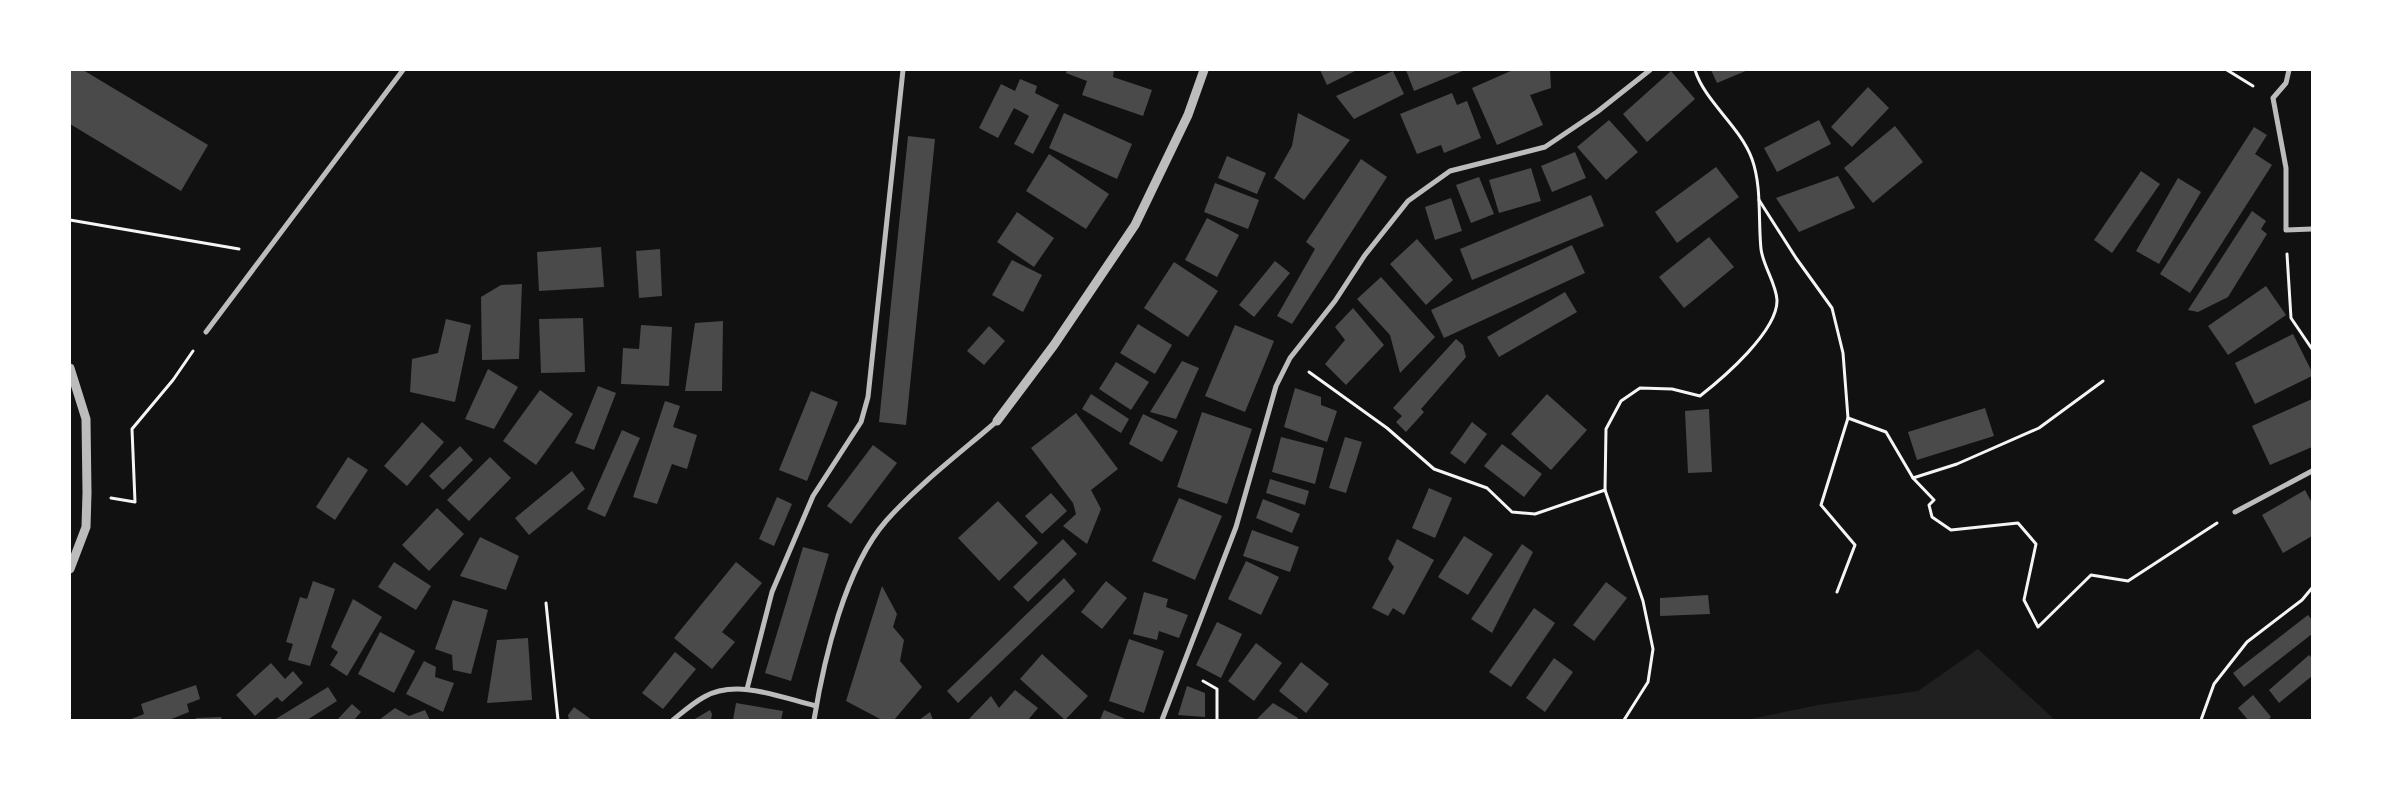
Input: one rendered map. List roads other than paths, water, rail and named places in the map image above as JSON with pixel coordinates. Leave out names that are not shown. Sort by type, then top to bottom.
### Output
[{"type":"street","points":[[206,332],[403,70]]},
{"type":"street","points":[[747,689],[772,592],[813,496],[861,422],[868,397],[903,70]]},
{"type":"street","points":[[814,720],[844,597],[866,552],[886,521],[997,421],[1054,344],[1135,225],[1188,116],[1204,70]]},
{"type":"street","points":[[1162,720],[1236,527],[1276,386],[1290,358],[1335,301],[1366,255],[1408,201],[1450,172],[1545,147],[1597,112],[1650,70]]},
{"type":"street","points":[[2289,70],[2286,83],[2273,98],[2286,168],[2286,230],[2312,229]]},
{"type":"street","points":[[70,368],[86,419],[86,527],[70,569]]},
{"type":"street","points":[[2236,512],[2312,471]]},
{"type":"street","points":[[673,720],[704,696],[724,690],[747,689],[816,706]]}]
